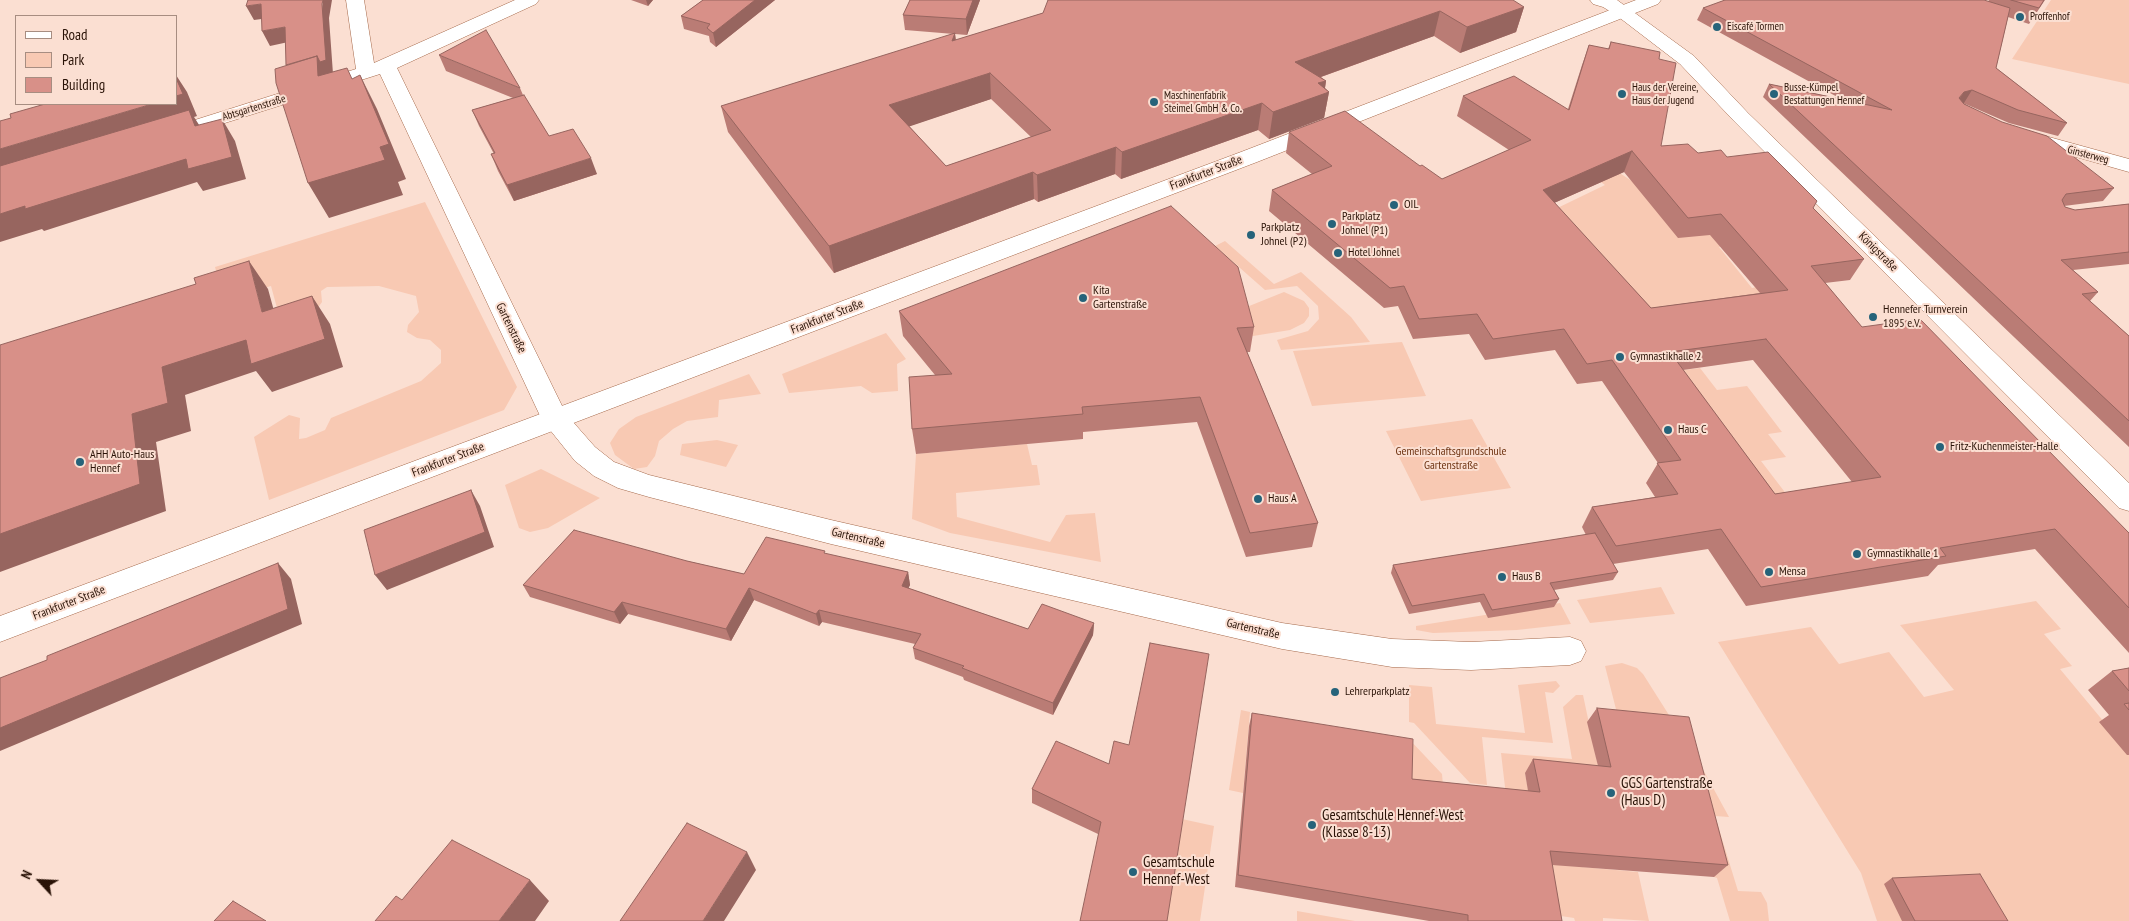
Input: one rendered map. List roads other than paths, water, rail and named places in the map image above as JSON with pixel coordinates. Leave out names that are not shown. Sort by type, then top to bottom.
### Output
[{"type":"street","name":"Gartenstraße","points":[[355,0],[376,70],[555,420],[586,454],[604,469],[628,480],[831,532],[1282,636],[1392,653],[1471,656],[1570,651]]},
{"type":"street","name":"Abtsgartenstraße","points":[[143,142],[376,70],[530,0]]},
{"type":"street","name":"Frankfurter Straße","points":[[0,629],[1241,160],[1610,5],[1652,0]]},
{"type":"street","name":"Königstraße","points":[[1610,5],[1687,60],[1748,123],[2129,500]]},
{"type":"street","name":"Ginsterweg","points":[[2010,132],[2060,148],[2129,166]]},
{"type":"place","name":"Proffenhof","points":[[2020,17]]},
{"type":"place","name":"Eiscafé Tormen","points":[[1717,27]]},
{"type":"place","name":"Haus der Vereine, Haus der Jugend","points":[[1622,94]]},
{"type":"place","name":"Busse-Kümpel Bestattungen Hennef","points":[[1774,94]]},
{"type":"place","name":"Maschinenfabrik Steimel GmbH & Co.","points":[[1154,102]]},
{"type":"place","name":"OIL","points":[[1394,205]]},
{"type":"place","name":"Parkplatz Johnel (P1)","points":[[1332,224]]},
{"type":"place","name":"Parkplatz Johnel (P2)","points":[[1251,235]]},
{"type":"place","name":"Hotel Johnel","points":[[1338,253]]},
{"type":"place","name":"Kita Gartenstraße","points":[[1083,298]]},
{"type":"place","name":"Hennefer Turnverein 1895 e.V.","points":[[1873,317]]},
{"type":"place","name":"Gymnastikhalle 2","points":[[1620,357]]},
{"type":"place","name":"Haus C","points":[[1668,430]]},
{"type":"place","name":"Fritz-Kuchenmeister-Halle","points":[[1940,447]]},
{"type":"place","name":"AHH Auto-Haus Hennef","points":[[80,462]]},
{"type":"place","name":"Haus A","points":[[1258,499]]},
{"type":"place","name":"Gymnastikhalle 1","points":[[1857,554]]},
{"type":"place","name":"Mensa","points":[[1769,572]]},
{"type":"place","name":"Haus B","points":[[1502,577]]},
{"type":"place","name":"Lehrerparkplatz","points":[[1335,692]]},
{"type":"place","name":"GGS Gartenstraße (Haus D)","points":[[1611,793]]},
{"type":"place","name":"Gesamtschule Hennef-West (Klasse 8-13)","points":[[1312,825]]},
{"type":"place","name":"Gesamtschule Hennef-West","points":[[1133,872]]},
{"type":"park label","name":"Gemeinschaftsgrundschule Gartenstraße","points":[[1451,459]]}]
